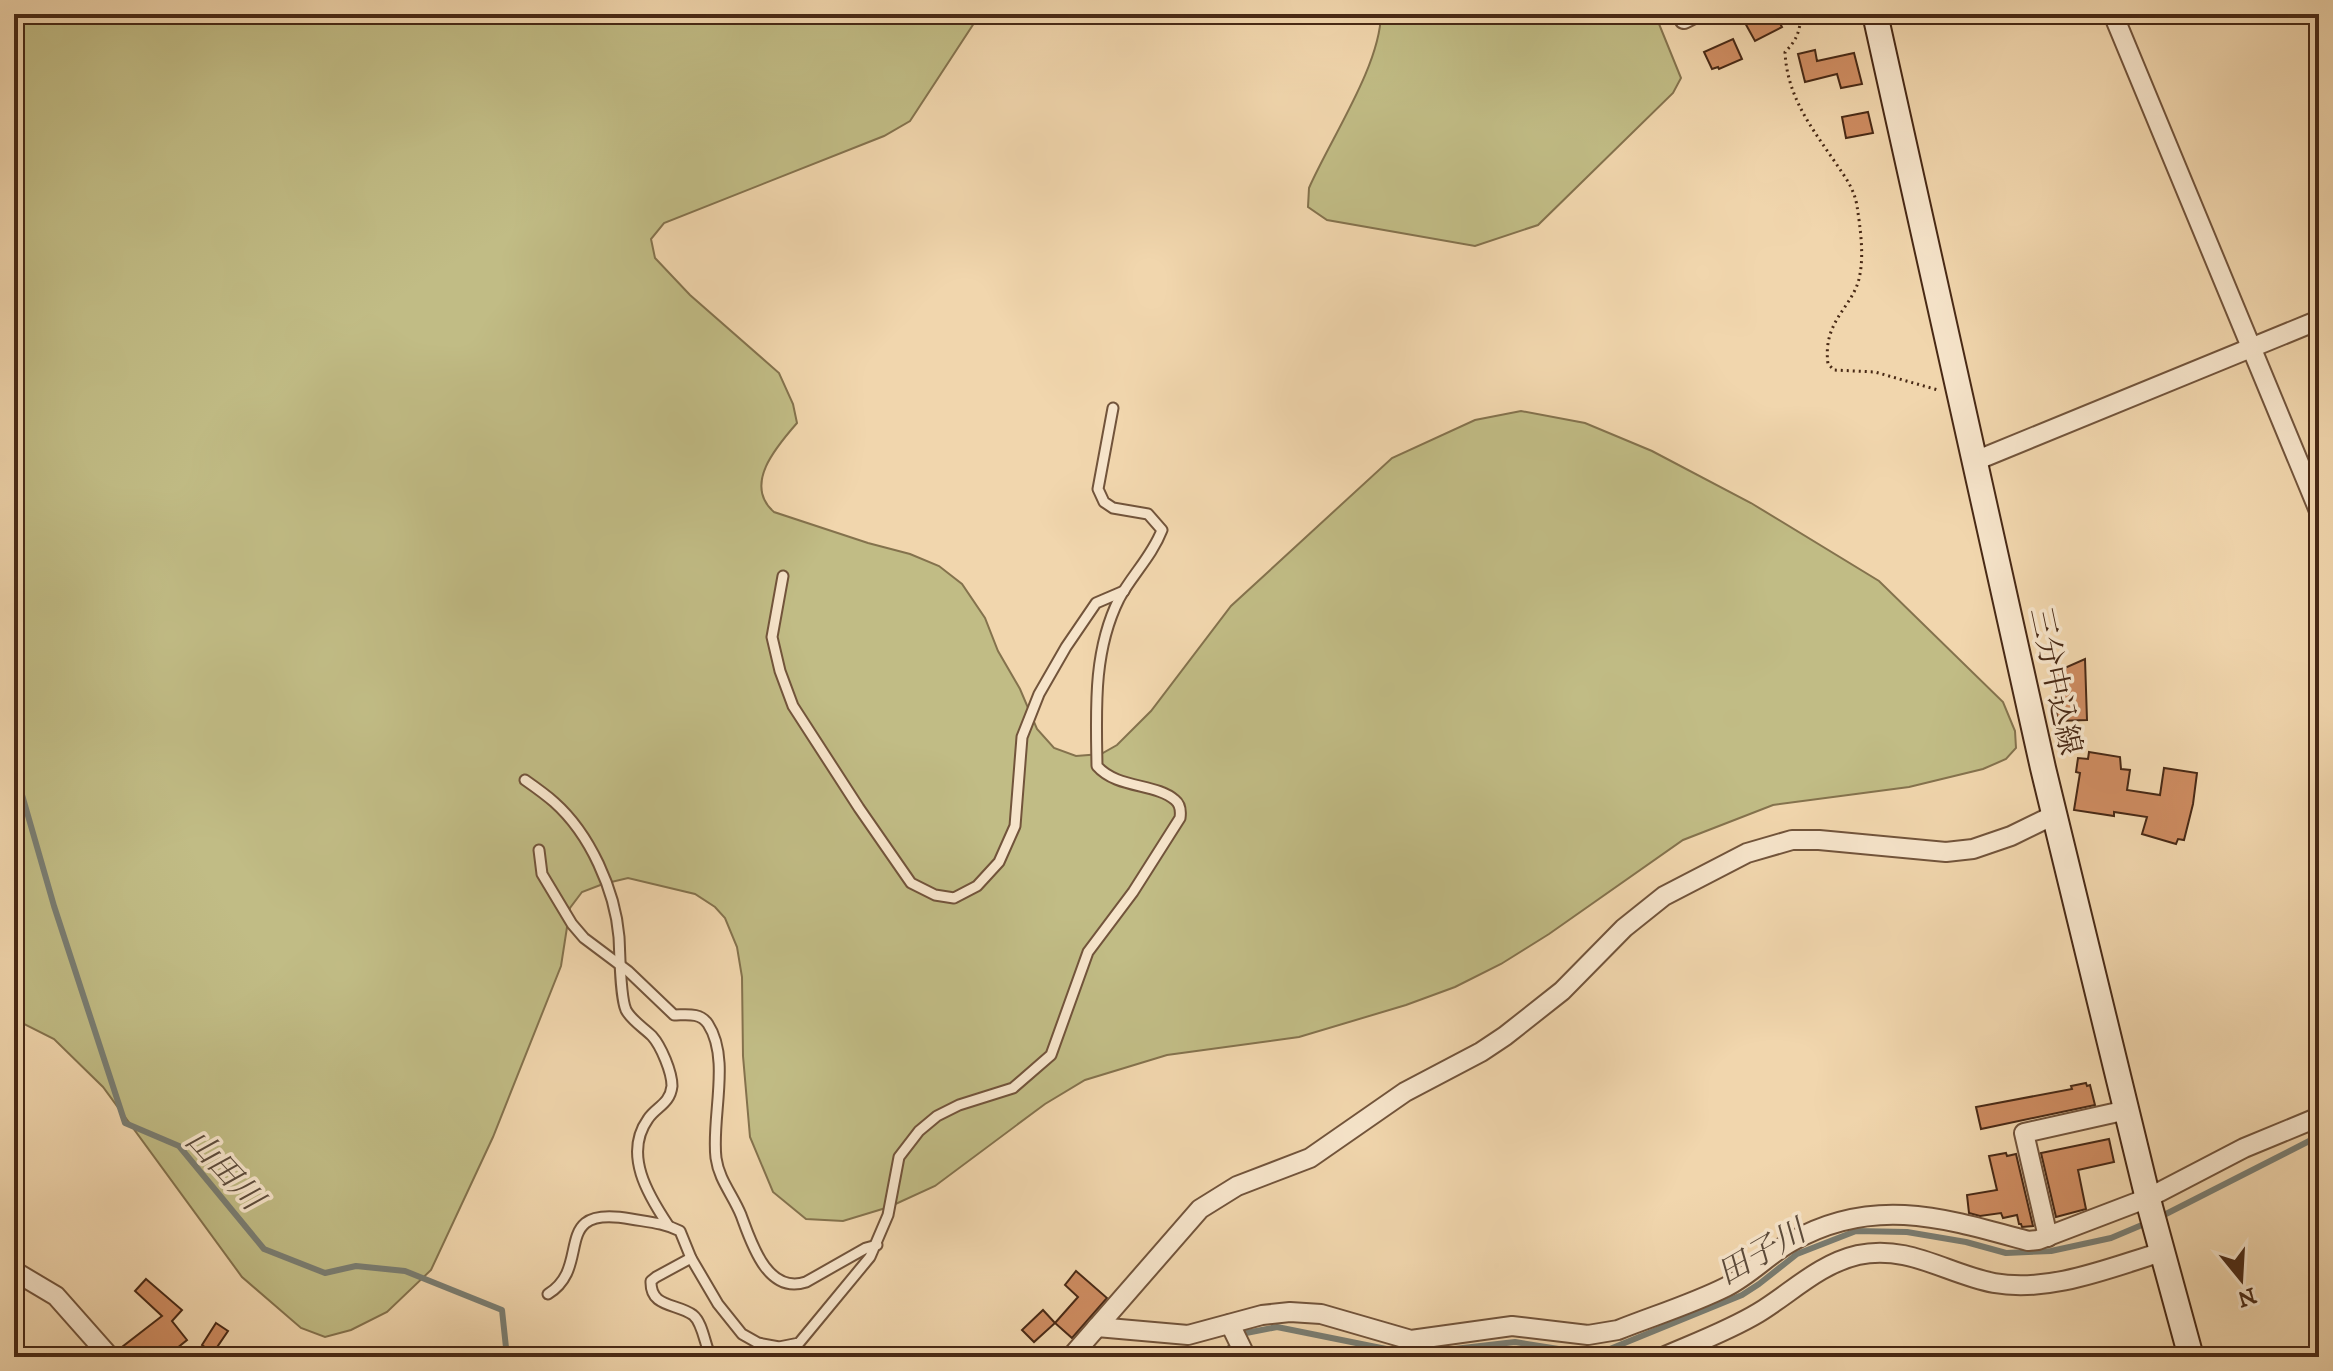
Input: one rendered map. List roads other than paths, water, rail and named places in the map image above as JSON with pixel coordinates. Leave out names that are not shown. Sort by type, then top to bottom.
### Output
[{"type":"main road","name":"三分中込線","points":[[1875,14],[2054,815],[2149,1203],[2191,1357]]},
{"type":"street","points":[[2113,14],[2319,511]]},
{"type":"street","points":[[1975,461],[2319,320]]},
{"type":"street","points":[[1071,1357],[1200,1209],[1237,1186],[1310,1158],[1405,1092],[1505,1036],[1562,991],[1624,928],[1664,896],[1747,853],[1792,840],[1946,852],[1973,849],[2011,836],[2054,815]]},
{"type":"street","points":[[2048,1237],[2024,1133],[2127,1110]]},
{"type":"street","points":[[1097,1327],[1188,1335],[1274,1313],[1305,1313],[1321,1314],[1411,1340],[1512,1326],[1603,1334],[1725,1287],[1791,1242],[1853,1218],[1916,1214],[2028,1241],[2048,1237],[2149,1203],[2244,1148],[2319,1117]]},
{"type":"street","points":[[1663,1357],[1735,1326],[1775,1303],[1822,1269],[1860,1255],[1883,1252],[1905,1254],[1971,1277],[2016,1285],[2045,1284],[2072,1278],[2159,1242]]},
{"type":"street","points":[[14,1271],[56,1296],[110,1357]]},
{"type":"street","points":[[1231,1326],[1245,1354]]},
{"type":"lane","points":[[548,1294],[559,1287],[564,1279],[583,1224],[612,1215],[668,1225],[680,1231],[691,1258],[736,1328],[758,1343],[779,1347],[799,1343],[877,1245],[888,1215],[899,1157],[919,1131],[937,1116],[959,1105],[1013,1088],[1051,1055],[1088,952],[1133,892],[1180,818],[1181,809],[1175,799],[1131,785],[1103,773],[1097,766],[1096,707],[1103,639],[1124,591],[1155,548],[1162,530],[1148,514],[1113,508],[1104,502],[1098,489],[1113,408]]},
{"type":"lane","points":[[783,576],[772,637],[793,706],[911,883],[935,895],[954,898],[977,886],[999,862],[1015,826],[1022,737],[1039,694],[1096,603],[1124,591]]},
{"type":"lane","points":[[525,780],[570,819],[595,857],[618,921],[626,1009],[655,1039],[672,1085],[667,1102],[648,1118],[638,1139],[639,1168],[651,1200],[668,1225]]},
{"type":"lane","points":[[539,850],[542,874],[584,938],[622,967],[674,1015],[697,1015],[707,1021],[713,1035],[720,1084],[716,1113],[716,1162],[746,1234],[776,1279],[795,1285],[806,1282],[866,1248],[877,1245]]},
{"type":"lane","points":[[691,1258],[651,1281],[651,1289],[659,1300],[692,1314],[711,1357]]},
{"type":"waterway","name":"山田川","points":[[14,767],[54,906],[125,1123],[179,1146],[264,1249],[325,1273],[356,1266],[405,1271],[502,1310],[507,1357]]},
{"type":"waterway","name":"田子川","points":[[2160,1217],[2319,1136]]},
{"type":"waterway","name":"田子川","points":[[1219,1357],[1246,1333],[1277,1327],[1411,1354],[1515,1342],[1584,1353],[1605,1351],[1742,1295],[1797,1254],[1856,1231],[1907,1232],[1966,1242],[2006,1253],[2051,1251],[2111,1238],[2149,1222]]}]
